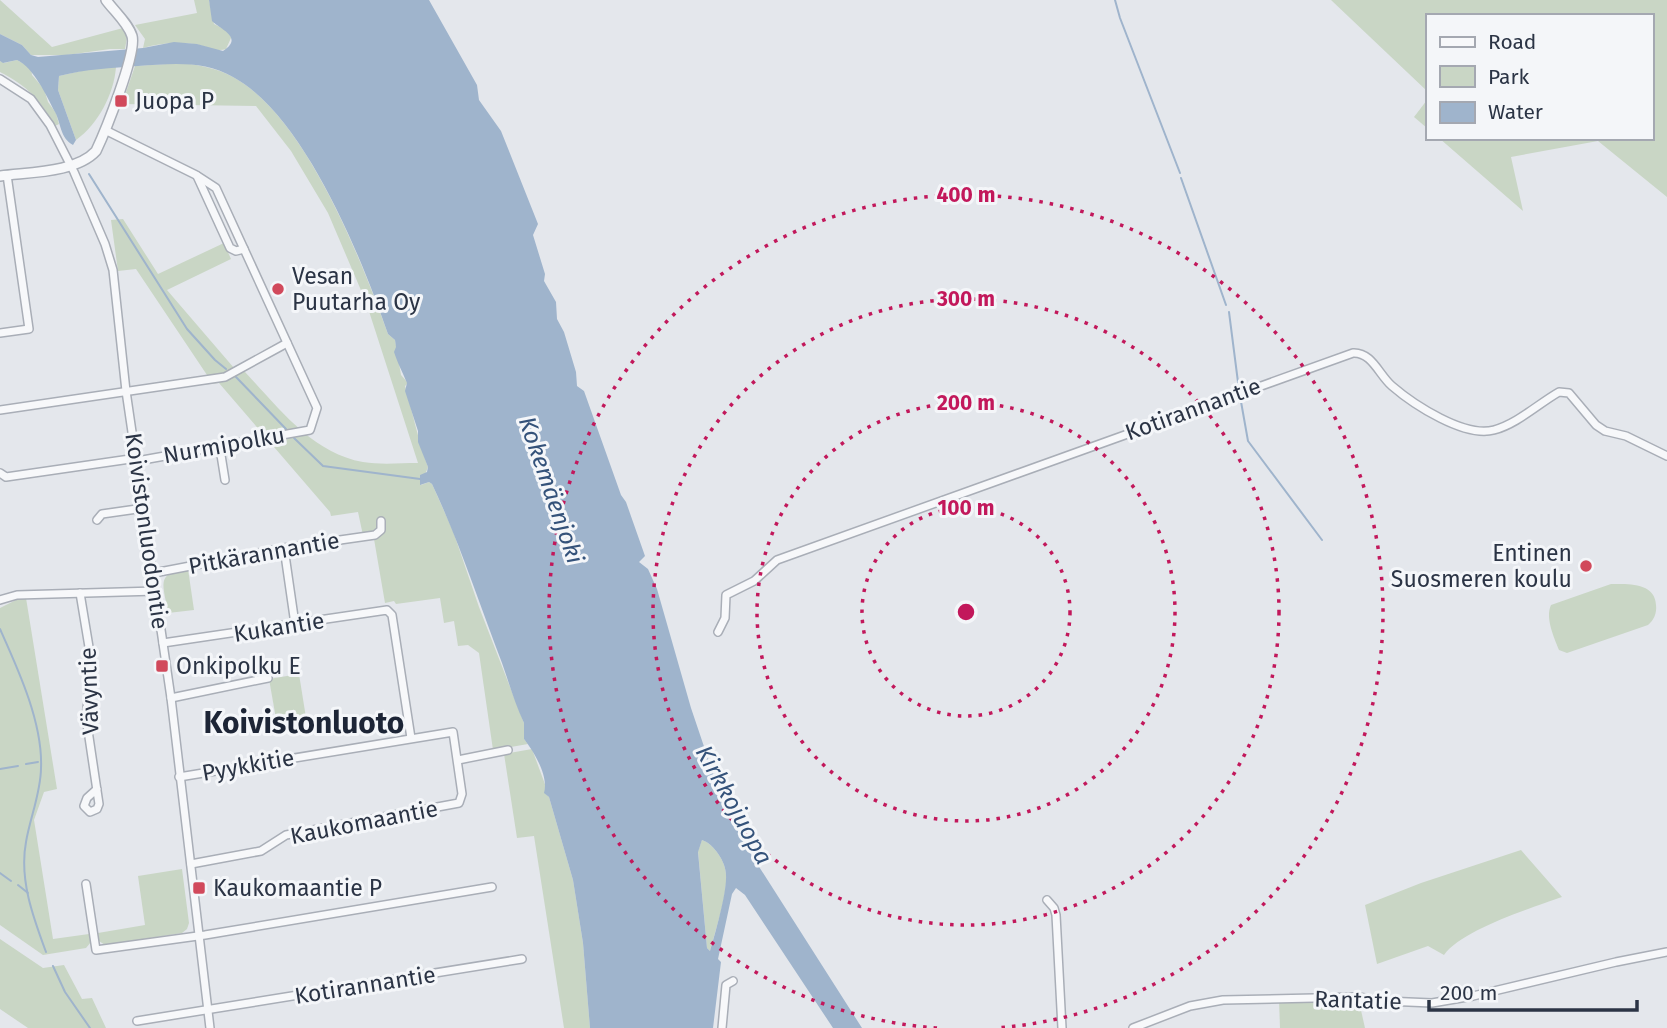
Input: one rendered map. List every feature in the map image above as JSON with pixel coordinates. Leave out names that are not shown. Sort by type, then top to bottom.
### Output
[{"type":"street","points":[[0,333],[29,329],[3,175],[71,166],[89,158],[96,151],[127,71],[133,46],[131,34],[106,0]]},
{"type":"street","name":"Koivistonluodontie","points":[[0,79],[23,92],[36,104],[50,125],[105,244],[113,271],[126,391],[171,698],[210,1028]]},
{"type":"street","points":[[0,410],[225,377],[287,343],[216,188],[104,130]]},
{"type":"street","points":[[197,176],[230,248],[236,251],[244,249]]},
{"type":"street","name":"Nurmipolku","points":[[0,473],[6,477],[137,460],[310,430],[317,408],[287,343]]},
{"type":"street","name":"Kotirannantie","points":[[718,632],[725,618],[726,595],[754,581],[777,560],[1353,353],[1360,352],[1367,356],[1392,386],[1460,427],[1480,433],[1496,430],[1559,392],[1569,393],[1605,431],[1626,436],[1667,456]]},
{"type":"street","points":[[217,447],[225,480]]},
{"type":"street","points":[[96,520],[102,514],[144,508]]},
{"type":"street","name":"Pitkärannantie","points":[[154,573],[284,548],[375,535],[381,530],[381,521]]},
{"type":"street","points":[[284,548],[295,624]]},
{"type":"street","points":[[0,600],[17,595],[156,591]]},
{"type":"street","name":"Vävyntie","points":[[80,593],[92,664],[86,717],[97,789]]},
{"type":"street","name":"Kukantie","points":[[163,643],[387,610],[392,615],[411,738]]},
{"type":"street","points":[[171,698],[268,678]]},
{"type":"street","name":"Pyykkitie","points":[[179,777],[453,732],[462,794],[458,803]]},
{"type":"street","points":[[458,760],[508,750]]},
{"type":"street","name":"Kaukomaantie","points":[[191,864],[261,851],[286,835],[458,803]]},
{"type":"street","points":[[86,884],[96,950],[199,936],[492,887]]},
{"type":"street","points":[[1046,900],[1054,908],[1056,915],[1062,1028]]},
{"type":"street","name":"Rantatie","points":[[1133,1028],[1190,1006],[1223,1000],[1357,997],[1432,1003],[1667,952]]},
{"type":"street","name":"Kotirannantie","points":[[137,1021],[522,959]]},
{"type":"street","points":[[722,1028],[726,985],[733,981]]},
{"type":"green space","points":[[0,0],[52,47],[123,28],[127,37],[125,49],[67,55],[31,55],[22,45],[0,34]]},
{"type":"green space","points":[[194,0],[209,0],[214,24],[230,32],[231,38],[226,49],[181,43],[143,48],[145,39],[135,25],[197,13]]},
{"type":"green space","points":[[1331,0],[1667,0],[1667,197],[1598,141],[1511,157],[1523,211],[1441,140],[1653,140],[1653,14],[1426,14],[1426,90]]},
{"type":"green space","points":[[17,60],[31,68],[32,75],[44,89],[48,102],[56,113],[59,124],[55,126],[44,108],[26,89],[0,72],[0,61],[4,63]]},
{"type":"green space","points":[[182,63],[208,67],[227,74],[259,96],[284,123],[327,192],[363,268],[388,334],[395,340],[401,375],[408,383],[405,386],[428,467],[421,485],[429,482],[432,484],[453,531],[524,723],[524,739],[528,744],[493,750],[479,653],[468,645],[458,646],[454,621],[444,623],[440,598],[385,603],[374,539],[364,540],[358,512],[331,516],[219,383],[201,385],[200,377],[207,375],[136,269],[118,271],[111,220],[123,219],[158,274],[224,243],[231,259],[167,290],[234,368],[245,372],[298,427],[328,449],[363,462],[418,463],[366,302],[328,213],[291,151],[256,106],[122,104],[135,66]]},
{"type":"green space","points":[[116,67],[104,108],[76,140],[58,90],[59,76],[94,68]]},
{"type":"green space","points":[[1426,101],[1426,127],[1414,117]]},
{"type":"green space","points":[[188,569],[194,610],[168,613],[164,588],[166,577]]},
{"type":"green space","points":[[1611,584],[1639,586],[1651,592],[1656,608],[1652,621],[1648,625],[1567,653],[1559,650],[1550,622],[1551,605]]},
{"type":"green space","points":[[26,598],[57,789],[44,792],[34,820],[53,939],[89,934],[91,942],[86,948],[43,955],[0,925],[0,608]]},
{"type":"green space","points":[[299,674],[307,724],[278,730],[269,679]]},
{"type":"green space","points":[[532,749],[573,880],[583,943],[590,1028],[564,1028],[534,836],[517,838],[504,754]]},
{"type":"green space","points":[[702,840],[711,845],[718,854],[726,875],[723,902],[710,951],[707,948],[698,851]]},
{"type":"green space","points":[[1521,850],[1562,897],[1481,929],[1465,937],[1444,955],[1428,946],[1377,964],[1365,905],[1421,883]]},
{"type":"green space","points":[[182,869],[189,923],[187,929],[182,933],[105,945],[99,941],[98,933],[145,925],[138,876]]},
{"type":"green space","points":[[0,939],[43,968],[64,965],[82,999],[92,998],[106,1028],[28,1028],[0,1009]]},
{"type":"green space","points":[[1358,997],[1365,1028],[1280,1028],[1279,999]]},
{"type":"water","name":"Kokemäenjoki","points":[[209,0],[429,0],[477,85],[479,100],[501,131],[538,224],[533,235],[545,274],[544,281],[556,302],[557,319],[564,332],[576,372],[577,386],[584,391],[621,495],[626,502],[645,556],[639,562],[648,569],[657,589],[691,708],[716,782],[742,840],[862,1028],[833,1028],[745,895],[736,888],[732,894],[718,959],[721,962],[713,1028],[590,1028],[583,943],[573,880],[549,797],[544,793],[543,772],[524,739],[524,723],[442,506],[432,484],[429,482],[420,485],[420,475],[427,472],[428,467],[418,442],[418,431],[405,391],[407,383],[394,352],[395,340],[388,334],[347,230],[307,156],[284,123],[259,96],[222,72],[187,64],[108,68],[59,76],[58,90],[76,140],[73,145],[63,134],[48,98],[29,69],[17,60],[3,63],[0,61],[0,34],[38,57],[143,48],[174,42],[197,44],[223,51],[229,46],[231,38],[212,21]],"holes":[[[702,840],[722,859],[726,875],[723,902],[710,951],[707,948],[698,852]]]},
{"type":"waterway","points":[[1115,0],[1180,173]]},
{"type":"waterway","points":[[89,174],[187,329],[226,369]]},
{"type":"waterway","points":[[1181,178],[1226,305]]},
{"type":"waterway","points":[[1229,312],[1239,390]]},
{"type":"waterway","points":[[236,377],[286,429]]},
{"type":"waterway","points":[[1240,396],[1248,441],[1322,540]]},
{"type":"waterway","points":[[294,438],[323,466],[420,479]]},
{"type":"waterway","points":[[0,629],[28,697],[41,751],[41,777],[26,842],[24,870],[32,912],[46,952]]},
{"type":"waterway","points":[[26,764],[38,762]]},
{"type":"waterway","points":[[0,769],[18,766]]},
{"type":"waterway","points":[[0,873],[11,881]]},
{"type":"waterway","points":[[18,885],[28,893]]},
{"type":"waterway","points":[[53,966],[65,992],[90,1028]]},
{"type":"place","name":"Juopa P","points":[[121,101]]},
{"type":"place","name":"Vesan Puutarha Oy","points":[[278,289]]},
{"type":"place","name":"Entinen Suosmeren koulu","points":[[1586,566]]},
{"type":"place","name":"Onkipolku E","points":[[162,666]]},
{"type":"place","name":"Kaukomaantie P","points":[[199,888]]},
{"type":"district","name":"Koivistonluoto","points":[[304,723]]},
{"type":"water label","name":"Kirkkojuopa","points":[[734,805]]}]
